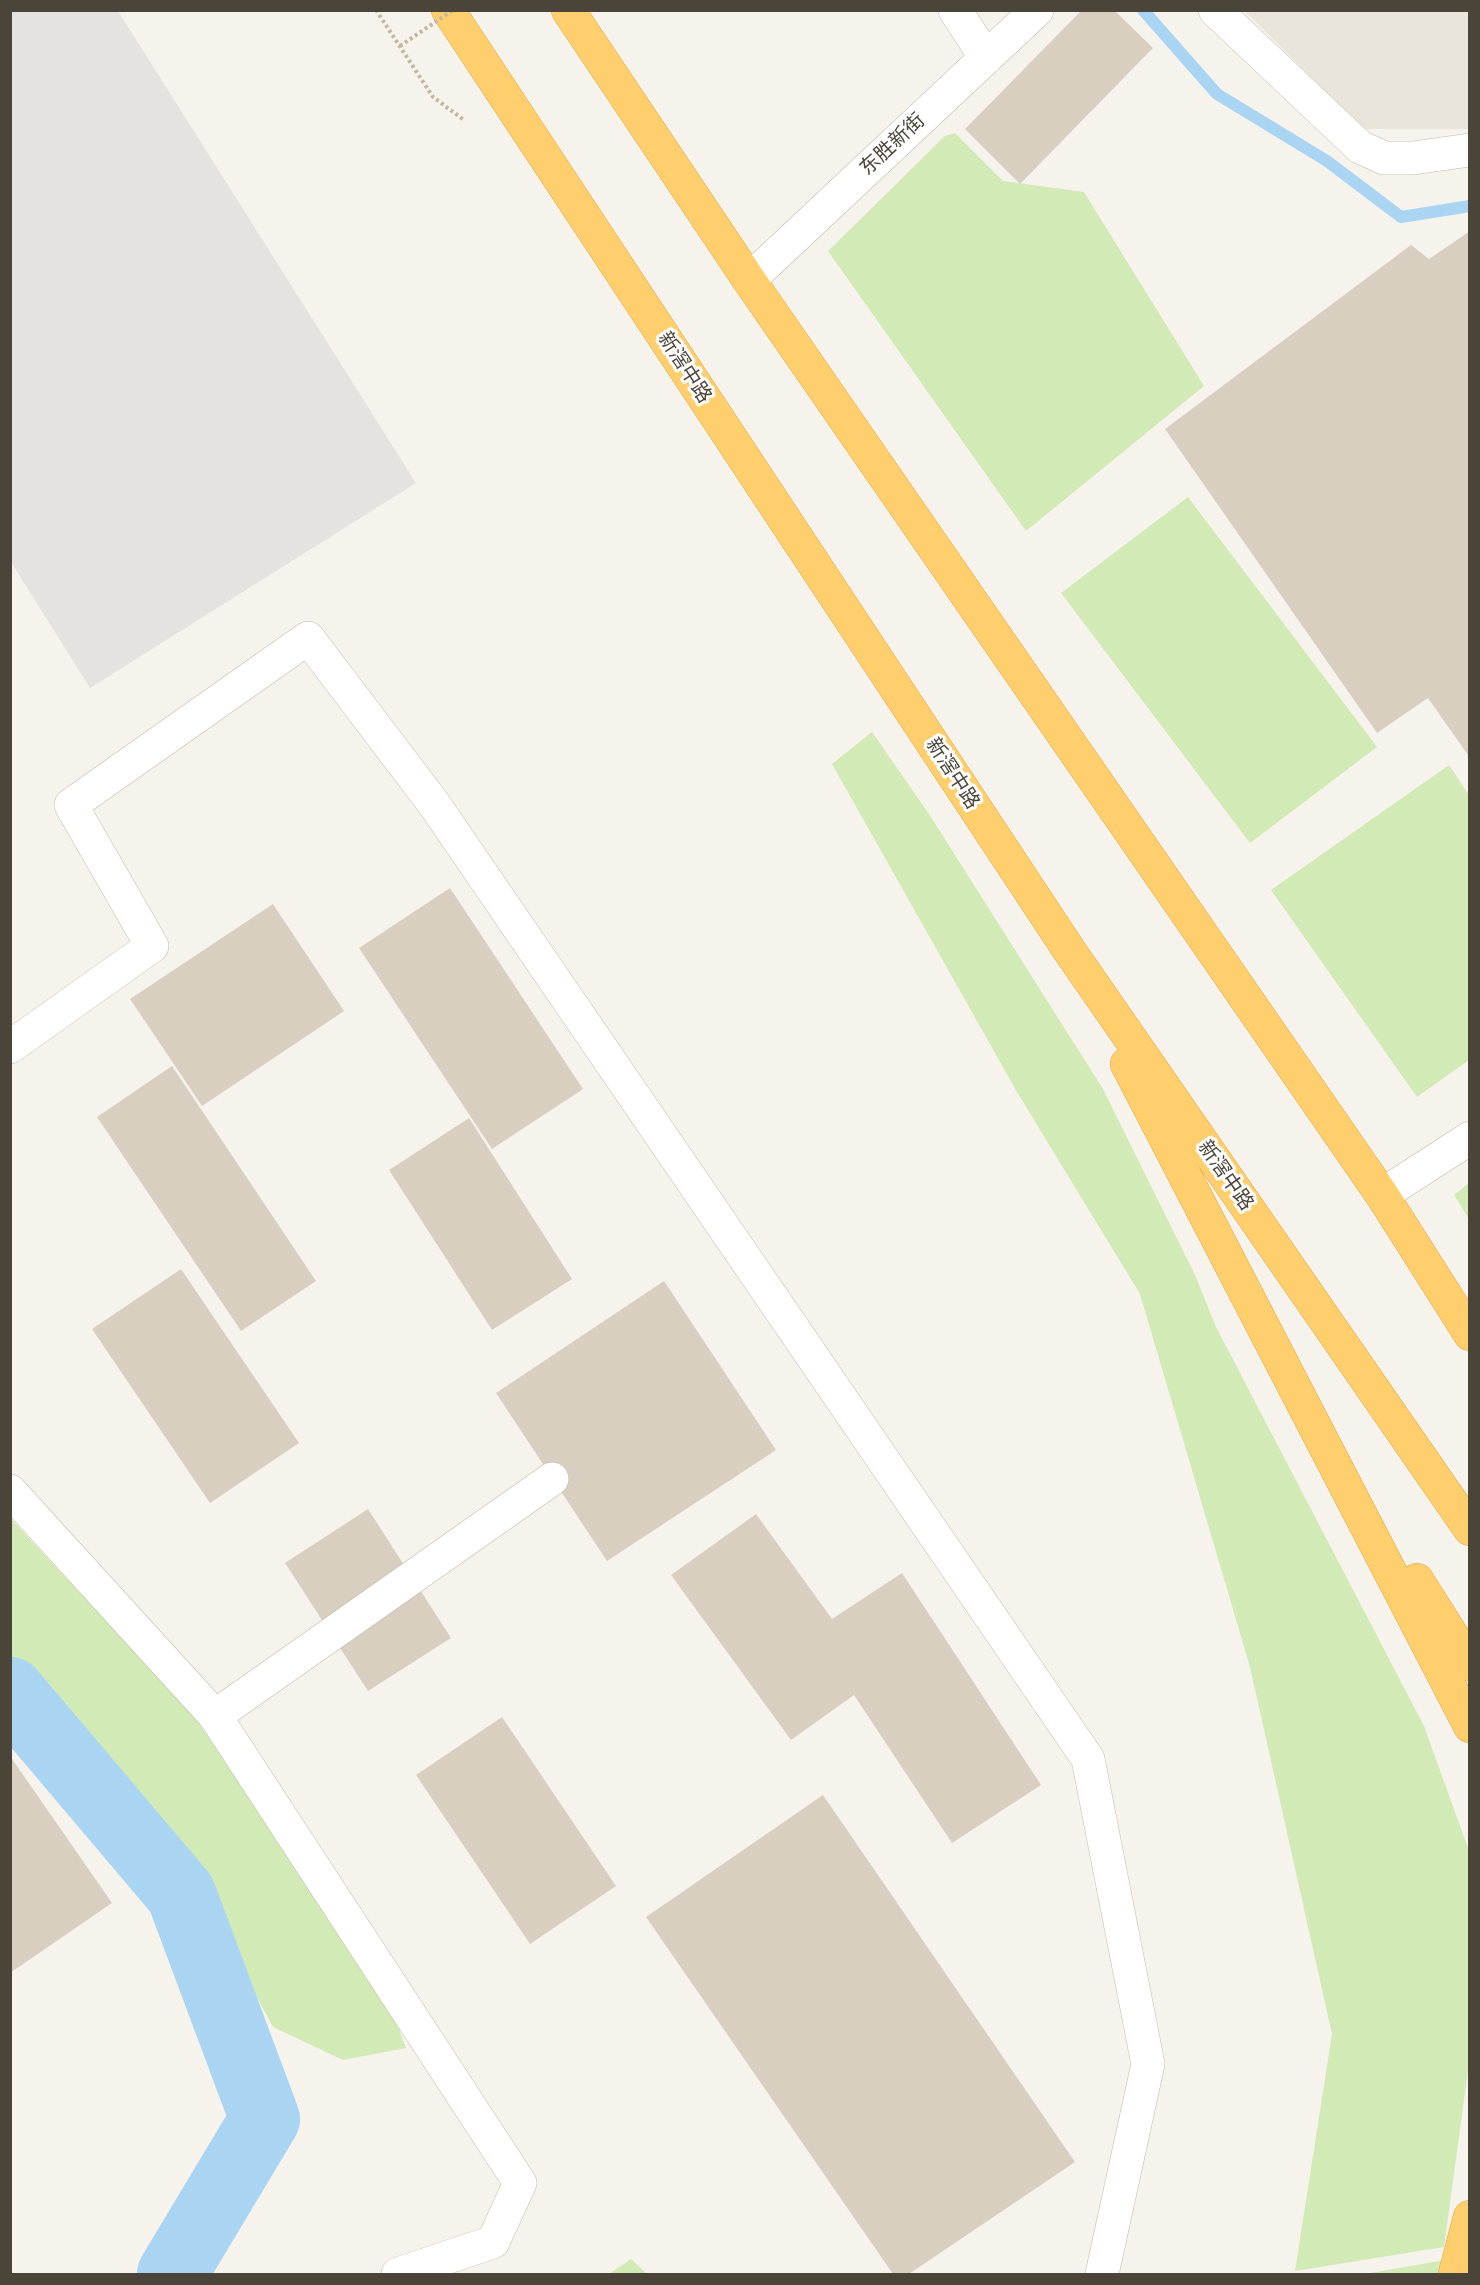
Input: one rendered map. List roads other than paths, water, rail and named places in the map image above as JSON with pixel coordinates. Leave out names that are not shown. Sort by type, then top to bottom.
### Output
[{"type":"highway","name":"新滘中路","points":[[448,10],[1069,950],[1470,1528]]},
{"type":"highway","points":[[568,10],[749,280],[1382,1195],[1470,1334]]},
{"type":"highway","points":[[1069,950],[1470,1726]]},
{"type":"highway","points":[[1382,1195],[1470,1294]]},
{"type":"highway","points":[[1284,1368],[1470,1664]]},
{"type":"highway","points":[[1455,2274],[1470,2217]]},
{"type":"street","points":[[955,10],[986,58]]},
{"type":"street","name":"东胜新街","points":[[749,280],[1037,10]]},
{"type":"street","points":[[1215,10],[1360,147],[1384,158],[1413,158],[1470,150]]},
{"type":"street","points":[[10,1047],[152,946],[71,805],[309,638],[434,804],[1088,1759],[1148,2064],[1102,2274]]},
{"type":"street","points":[[1382,1195],[1470,1138]]},
{"type":"street","points":[[214,1716],[552,1479]]},
{"type":"street","points":[[10,1491],[214,1716],[520,2182],[493,2242],[398,2274]]},
{"type":"waterway","points":[[1143,10],[1217,94],[1327,161],[1401,217],[1470,206]]},
{"type":"waterway","points":[[10,1692],[181,1894],[265,2119],[172,2274]]}]
